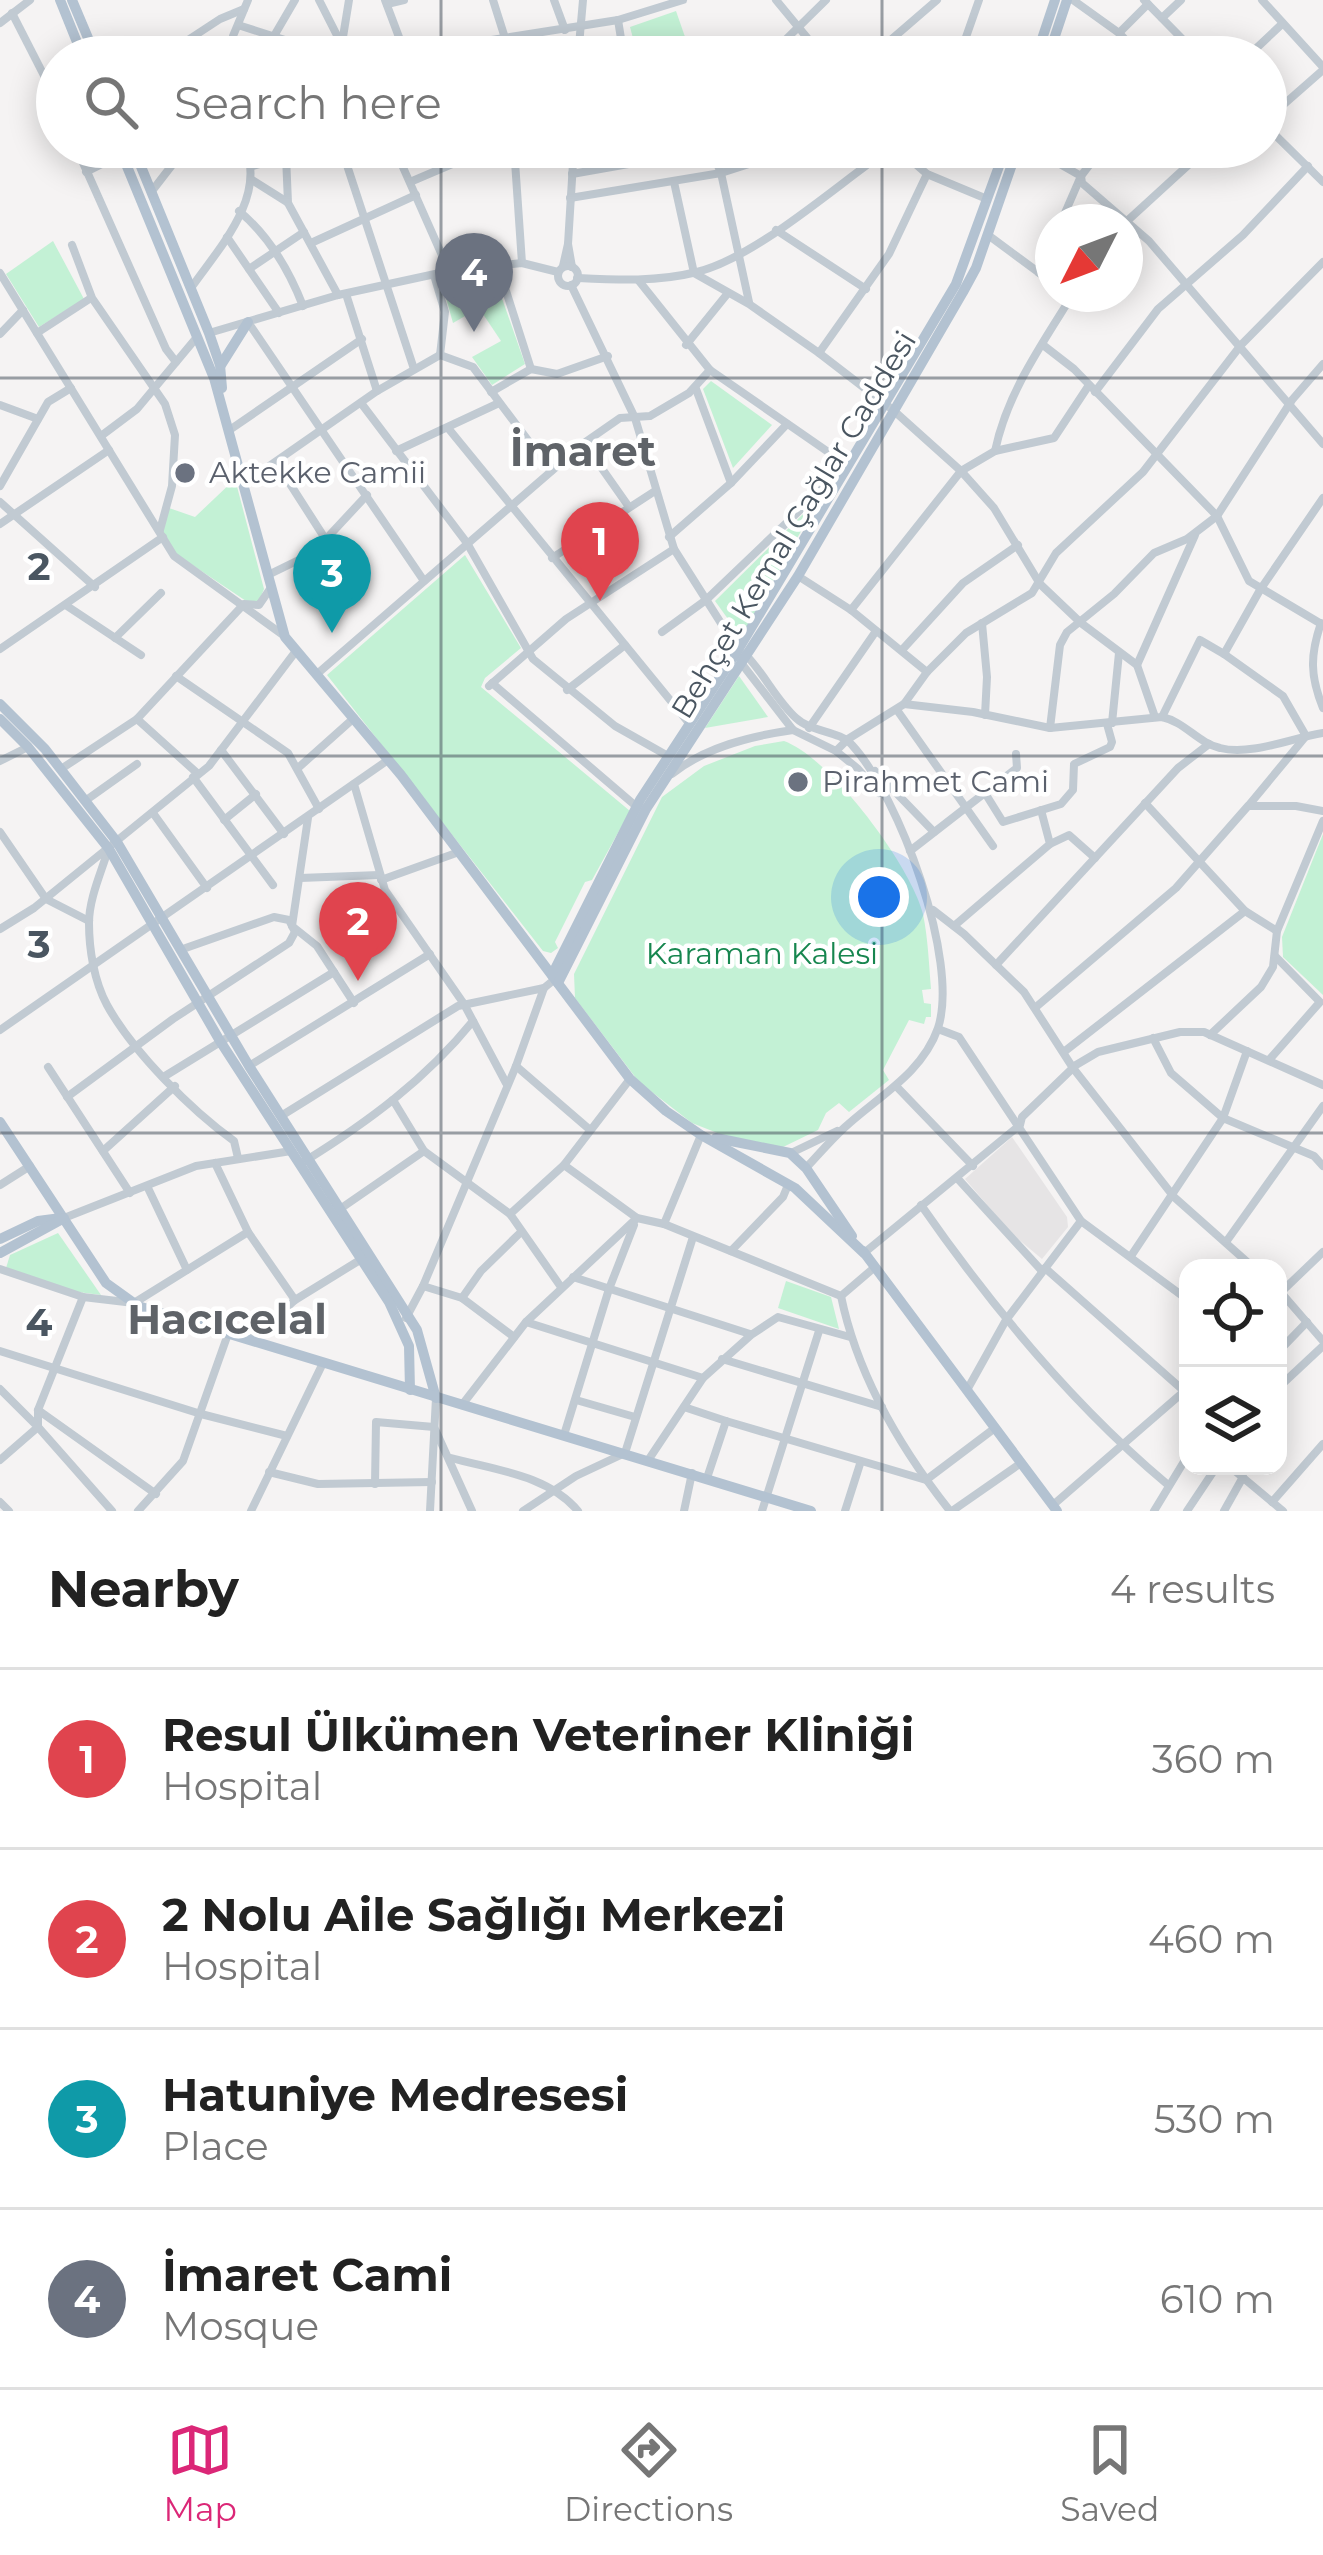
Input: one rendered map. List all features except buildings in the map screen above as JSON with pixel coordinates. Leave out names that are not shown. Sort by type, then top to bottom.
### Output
[{"type":"main road","points":[[60,0],[75,36]]},
{"type":"main road","points":[[72,0],[87,36]]},
{"type":"main road","points":[[1043,36],[1055,0]]},
{"type":"main road","points":[[1056,36],[1070,0]]},
{"type":"main road","points":[[132,168],[202,335],[220,365],[224,409]]},
{"type":"main road","points":[[137,168],[152,191],[191,288],[285,637],[388,760],[630,1079],[701,1135],[788,1184],[864,1253]]},
{"type":"main road","name":"Behçet Kemal Çağlar Caddesi","points":[[552,981],[637,807],[688,722],[798,576],[956,284],[999,168]]},
{"type":"main road","name":"Behçet Kemal Çağlar Caddesi","points":[[552,981],[646,809],[742,656],[847,465],[963,292],[1011,168]]},
{"type":"main road","points":[[214,378],[248,322]]},
{"type":"main road","points":[[0,704],[85,801],[360,1260],[417,1330],[436,1398]]},
{"type":"main road","points":[[0,719],[113,846]]},
{"type":"main road","points":[[159,922],[180,950],[203,1000]]},
{"type":"main road","points":[[225,1038],[249,1066],[276,1119]]},
{"type":"main road","points":[[0,1122],[106,1282],[134,1303],[811,1511]]},
{"type":"main road","points":[[701,1135],[790,1153],[806,1168],[1055,1509]]},
{"type":"main road","points":[[776,1177],[775,1163],[790,1153]]},
{"type":"main road","points":[[303,1162],[340,1209],[404,1319],[410,1390]]},
{"type":"main road","points":[[788,1184],[802,1179],[806,1168]]},
{"type":"main road","points":[[0,1239],[38,1222],[64,1218]]},
{"type":"main road","points":[[0,1253],[64,1218]]},
{"type":"street","points":[[0,23],[30,0]]},
{"type":"street","points":[[238,25],[274,36],[295,0]]},
{"type":"street","points":[[319,0],[338,36]]},
{"type":"street","points":[[343,36],[349,0]]},
{"type":"street","points":[[399,36],[386,2],[404,0]]},
{"type":"street","points":[[493,0],[504,36]]},
{"type":"street","points":[[554,0],[565,30]]},
{"type":"street","points":[[579,36],[583,0]]},
{"type":"street","points":[[637,16],[639,0]]},
{"type":"street","points":[[525,36],[637,16],[683,0]]},
{"type":"street","points":[[776,0],[804,36]]},
{"type":"street","points":[[789,36],[826,0]]},
{"type":"street","points":[[895,36],[937,0]]},
{"type":"street","points":[[966,36],[979,0]]},
{"type":"street","points":[[1070,0],[1124,36]]},
{"type":"street","points":[[1162,18],[1181,0]]},
{"type":"street","points":[[1262,0],[1323,68],[1287,103]]},
{"type":"street","points":[[1120,32],[1146,2],[1180,36]]},
{"type":"street","points":[[235,36],[246,4]]},
{"type":"street","points":[[194,36],[246,4]]},
{"type":"street","points":[[12,13],[36,60]]},
{"type":"street","points":[[618,20],[621,36]]},
{"type":"street","points":[[1269,36],[1282,24]]},
{"type":"street","points":[[1287,144],[1323,182]]},
{"type":"street","points":[[851,610],[961,471],[994,451],[1054,438],[1135,336],[1243,235],[1308,166]]},
{"type":"street","points":[[84,168],[176,362]]},
{"type":"street","points":[[86,172],[93,168]]},
{"type":"street","points":[[152,191],[170,168]]},
{"type":"street","points":[[191,288],[227,237],[252,190],[253,168]]},
{"type":"street","points":[[287,168],[288,203],[342,294],[377,391]]},
{"type":"street","points":[[347,168],[414,369]]},
{"type":"street","points":[[404,168],[449,272]]},
{"type":"street","points":[[410,182],[443,168]]},
{"type":"street","points":[[516,168],[522,263]]},
{"type":"street","points":[[572,168],[568,244],[560,282],[639,281],[694,273],[740,256],[864,168]]},
{"type":"street","points":[[572,174],[606,168]]},
{"type":"street","points":[[719,168],[749,304]]},
{"type":"street","points":[[570,198],[737,168]]},
{"type":"street","points":[[920,168],[989,200]]},
{"type":"street","points":[[1067,168],[1081,176]]},
{"type":"street","points":[[1069,204],[1087,168]]},
{"type":"street","points":[[1143,207],[1185,168]]},
{"type":"street","points":[[819,353],[890,254],[927,174]]},
{"type":"street","points":[[1081,176],[1082,183],[1105,204]]},
{"type":"street","points":[[252,180],[288,203]]},
{"type":"street","points":[[674,182],[694,273],[819,353],[961,471],[994,508],[1040,584],[1081,623],[1137,665],[1159,717]]},
{"type":"street","points":[[310,243],[416,195]]},
{"type":"street","points":[[239,211],[258,227],[294,281],[303,306]]},
{"type":"street","points":[[776,230],[866,289]]},
{"type":"street","points":[[249,268],[304,232]]},
{"type":"street","points":[[988,235],[1035,270]]},
{"type":"street","points":[[227,237],[279,313]]},
{"type":"street","points":[[1143,241],[1323,444]]},
{"type":"street","points":[[0,649],[94,587],[161,534],[172,486],[175,435],[165,404],[92,298],[72,245]]},
{"type":"street","points":[[836,752],[900,706],[966,633],[1024,600],[1040,584],[1056,553],[1159,454],[1238,349],[1323,262]]},
{"type":"street","points":[[100,436],[137,410],[202,335],[342,294],[449,272],[522,263],[564,269],[574,281],[635,418],[674,550],[793,730],[836,752],[887,801]]},
{"type":"street","points":[[498,266],[531,369]]},
{"type":"street","points":[[0,273],[178,560],[285,637]]},
{"type":"street","points":[[434,275],[445,312],[440,355]]},
{"type":"street","points":[[639,281],[710,370],[847,465],[706,600],[662,632]]},
{"type":"street","points":[[686,345],[728,292]]},
{"type":"street","points":[[37,333],[92,298]]},
{"type":"street","points":[[0,333],[23,310]]},
{"type":"street","points":[[994,451],[1001,419],[1061,312]]},
{"type":"street","points":[[248,322],[424,580]]},
{"type":"street","points":[[231,429],[362,339]]},
{"type":"street","points":[[1043,344],[1217,516],[1249,581],[1322,623],[1310,658],[1323,708]]},
{"type":"street","points":[[245,483],[377,391],[440,355],[473,367],[551,471]]},
{"type":"street","points":[[491,392],[531,369],[557,374],[608,356]]},
{"type":"street","points":[[1051,728],[1060,645],[1067,632],[1154,553],[1217,516],[1288,405],[1323,364]]},
{"type":"street","points":[[317,674],[584,443],[620,418],[650,416],[695,388],[710,370]]},
{"type":"street","points":[[0,486],[48,402],[71,388]]},
{"type":"street","points":[[695,388],[731,483]]},
{"type":"street","points":[[361,403],[467,544],[533,659],[615,726],[668,756]]},
{"type":"street","points":[[396,451],[499,403]]},
{"type":"street","points":[[0,405],[38,419]]},
{"type":"street","points":[[669,537],[731,483],[787,424]]},
{"type":"street","points":[[448,428],[688,722]]},
{"type":"street","points":[[584,443],[628,507]]},
{"type":"street","points":[[0,524],[109,450]]},
{"type":"street","points":[[276,462],[326,540]]},
{"type":"street","points":[[552,558],[655,491]]},
{"type":"street","points":[[244,604],[259,605],[268,583],[313,553],[367,495]]},
{"type":"street","points":[[1224,654],[1260,590],[1323,498]]},
{"type":"street","points":[[0,502],[94,587]]},
{"type":"street","points":[[1137,665],[1196,532]]},
{"type":"street","points":[[902,650],[963,583],[1018,545]]},
{"type":"street","points":[[637,807],[491,684],[589,603],[674,550]]},
{"type":"street","points":[[798,576],[851,610],[927,672]]},
{"type":"street","points":[[116,638],[161,593]]},
{"type":"street","points":[[61,769],[137,719],[244,604]]},
{"type":"street","points":[[67,606],[141,655]]},
{"type":"street","points":[[982,623],[985,715]]},
{"type":"street","points":[[809,728],[876,631]]},
{"type":"street","points":[[1159,717],[1200,640],[1283,696],[1306,736]]},
{"type":"street","points":[[567,690],[626,644]]},
{"type":"street","points":[[0,929],[113,846],[209,766],[296,651]]},
{"type":"street","points":[[985,793],[1004,822],[1071,795],[1072,768],[1078,760],[1112,742],[1109,724],[1119,653]]},
{"type":"street","points":[[742,656],[792,716],[809,728],[848,739],[934,832]]},
{"type":"street","points":[[176,676],[287,754],[319,809]]},
{"type":"street","points":[[900,706],[1051,728],[1159,717],[1175,720],[1226,750],[1323,734]]},
{"type":"street","points":[[900,706],[993,846]]},
{"type":"street","points":[[298,768],[354,718]]},
{"type":"street","points":[[137,719],[195,775],[273,886]]},
{"type":"street","points":[[666,779],[710,752],[757,735],[793,730]]},
{"type":"street","points":[[1036,1007],[1200,864],[1306,736]]},
{"type":"street","points":[[996,965],[1178,768],[1209,744]]},
{"type":"street","points":[[0,761],[28,747]]},
{"type":"street","points":[[221,750],[284,834]]},
{"type":"street","points":[[910,851],[1017,768],[1016,754]]},
{"type":"street","points":[[0,1030],[388,760]]},
{"type":"street","points":[[85,801],[137,764]]},
{"type":"street","points":[[806,1168],[844,1128],[896,1086],[938,1028],[942,1001],[932,910],[870,766]]},
{"type":"street","points":[[354,784],[380,877],[464,1004],[507,1084]]},
{"type":"street","points":[[224,820],[256,794]]},
{"type":"street","points":[[1145,803],[1245,911],[1277,931]]},
{"type":"street","points":[[1248,806],[1323,811]]},
{"type":"street","points":[[1041,810],[1050,844]]},
{"type":"street","points":[[153,813],[206,888]]},
{"type":"street","points":[[68,1097],[289,943],[295,932],[292,926],[308,817]]},
{"type":"street","points":[[1210,1035],[1261,987],[1275,956],[1277,931],[1323,821]]},
{"type":"street","points":[[0,832],[46,898],[89,921]]},
{"type":"street","points":[[954,926],[1050,844],[1069,835],[1095,858]]},
{"type":"street","points":[[113,846],[89,921],[93,966],[106,1004],[137,1047],[213,1126],[234,1141],[238,1158]]},
{"type":"street","points":[[299,878],[380,877],[459,852]]},
{"type":"street","points":[[932,910],[1036,1007],[1073,1068],[1174,1197],[1244,1259]]},
{"type":"street","points":[[1065,1051],[1245,911]]},
{"type":"street","points":[[180,950],[284,917],[317,946],[354,1003]]},
{"type":"street","points":[[249,1066],[430,954]]},
{"type":"street","points":[[1269,1060],[1320,1002],[1275,956]]},
{"type":"street","points":[[165,1076],[334,972]]},
{"type":"street","points":[[276,1119],[464,1004],[552,981]]},
{"type":"street","points":[[404,1319],[423,1286],[552,981]]},
{"type":"street","points":[[303,1162],[393,1100],[446,1054],[473,1021]]},
{"type":"street","points":[[938,1028],[959,1037],[1081,1221],[1179,1293]]},
{"type":"street","points":[[864,1253],[958,1179],[1073,1068],[1098,1052],[1180,1032],[1210,1035],[1323,1084]]},
{"type":"street","points":[[1153,1037],[1171,1072],[1223,1118],[1294,1148],[1323,1166]]},
{"type":"street","points":[[1131,1256],[1223,1118],[1247,1052]]},
{"type":"street","points":[[516,1066],[589,1129]]},
{"type":"street","points":[[48,1067],[130,1193]]},
{"type":"street","points":[[510,1214],[564,1165],[630,1079]]},
{"type":"street","points":[[103,1151],[175,1086]]},
{"type":"street","points":[[896,1086],[973,1166]]},
{"type":"street","points":[[393,1100],[424,1151],[510,1214],[560,1287]]},
{"type":"street","points":[[1226,1242],[1323,1106]]},
{"type":"street","points":[[790,1153],[844,1128]]},
{"type":"street","points":[[664,1224],[701,1135]]},
{"type":"street","points":[[64,1218],[196,1166],[295,1149]]},
{"type":"street","points":[[340,1209],[424,1151]]},
{"type":"street","points":[[215,1162],[248,1232],[295,1300]]},
{"type":"street","points":[[564,1165],[637,1218],[664,1224],[841,1296]]},
{"type":"street","points":[[0,1185],[30,1166]]},
{"type":"street","points":[[958,1179],[1044,1270],[1179,1384]]},
{"type":"street","points":[[730,1251],[784,1197],[788,1184]]},
{"type":"street","points":[[148,1188],[187,1270]]},
{"type":"street","points":[[921,1205],[1006,1320],[1120,1444],[1167,1484]]},
{"type":"street","points":[[461,1406],[526,1322],[637,1218]]},
{"type":"street","points":[[564,1436],[609,1289],[637,1218]]},
{"type":"street","points":[[967,1390],[1006,1320],[1081,1221]]},
{"type":"street","points":[[0,1269],[83,1297],[134,1303],[248,1232]]},
{"type":"street","points":[[463,1298],[481,1270],[520,1233]]},
{"type":"street","points":[[523,1511],[554,1489],[625,1454],[693,1237]]},
{"type":"street","points":[[1287,1285],[1323,1252]]},
{"type":"street","points":[[250,1340],[295,1300],[360,1260]]},
{"type":"street","points":[[841,1296],[875,1268]]},
{"type":"street","points":[[573,1277],[751,1334]]},
{"type":"street","points":[[423,1286],[463,1298],[514,1337]]},
{"type":"street","points":[[841,1296],[850,1337],[883,1408],[926,1480],[951,1511],[1021,1463]]},
{"type":"street","points":[[0,1460],[38,1427],[38,1410],[83,1297]]},
{"type":"street","points":[[1287,1301],[1323,1344],[1287,1379]]},
{"type":"street","points":[[649,1459],[703,1378],[751,1334],[778,1317],[850,1337]]},
{"type":"street","points":[[526,1322],[703,1378]]},
{"type":"street","points":[[1287,1343],[1307,1322]]},
{"type":"street","points":[[762,1511],[819,1331]]},
{"type":"street","points":[[137,1511],[183,1461],[228,1334]]},
{"type":"street","points":[[0,1352],[287,1436]]},
{"type":"street","points":[[722,1359],[883,1408]]},
{"type":"street","points":[[251,1511],[322,1363]]},
{"type":"street","points":[[0,1388],[112,1511]]},
{"type":"street","points":[[1055,1509],[1120,1444],[1179,1396]]},
{"type":"street","points":[[430,1511],[436,1398]]},
{"type":"street","points":[[576,1400],[635,1417]]},
{"type":"street","points":[[684,1407],[860,1464],[926,1480]]},
{"type":"street","points":[[38,1410],[156,1494]]},
{"type":"street","points":[[706,1478],[726,1421]]},
{"type":"street","points":[[375,1484],[376,1422],[434,1427]]},
{"type":"street","points":[[434,1427],[472,1511]]},
{"type":"street","points":[[926,1480],[995,1428]]},
{"type":"street","points":[[1272,1502],[1323,1444]]},
{"type":"street","points":[[452,1459],[554,1489],[578,1511]]},
{"type":"street","points":[[844,1511],[860,1464]]},
{"type":"street","points":[[1154,1511],[1179,1467]]},
{"type":"street","points":[[269,1472],[318,1484],[432,1482]]},
{"type":"street","points":[[681,1510],[692,1473]]},
{"type":"street","points":[[1186,1511],[1210,1475]]},
{"type":"street","points":[[1240,1475],[1283,1511]]},
{"type":"street","points":[[1224,1511],[1243,1477]]},
{"type":"shaded area","points":[[1012,1137],[1067,1217],[1068,1227],[1042,1259],[1012,1234],[965,1179]]},
{"type":"green space","points":[[676,11],[685,36],[632,36],[630,27]]},
{"type":"green space","points":[[53,241],[84,299],[39,327],[6,274]]},
{"type":"green space","points":[[492,270],[525,364],[492,385],[472,357],[501,341],[479,308],[453,323],[441,280]]},
{"type":"green space","points":[[711,381],[772,425],[733,468],[703,389]]},
{"type":"green space","points":[[235,479],[264,589],[259,601],[249,603],[176,554],[162,532],[169,508],[195,517]]},
{"type":"green space","points":[[803,514],[808,519],[741,637],[715,601]]},
{"type":"green space","points":[[465,555],[521,648],[485,678],[481,687],[630,811],[592,880],[585,882],[555,942],[558,948],[551,953],[543,951],[327,675]]},
{"type":"green space","points":[[739,676],[768,717],[705,728]]},
{"type":"green space","name":"Karaman Kalesi","points":[[784,741],[824,768],[867,816],[916,893],[923,914],[931,989],[922,990],[924,1003],[931,1004],[931,1017],[924,1024],[909,1020],[883,1070],[889,1080],[849,1112],[839,1103],[826,1113],[818,1130],[781,1148],[730,1138],[692,1123],[639,1082],[575,998],[574,974],[662,797],[704,766],[755,746]]},
{"type":"green space","points":[[1323,834],[1323,995],[1283,957],[1282,937]]},
{"type":"green space","points":[[58,1233],[101,1295],[6,1268],[10,1255]]},
{"type":"green space","points":[[786,1281],[831,1297],[839,1329],[778,1308]]},
{"type":"place","name":"İmaret Cami","points":[[474,332]]},
{"type":"place","name":"Aktekke Camii","points":[[185,473]]},
{"type":"place","name":"Resul Ülkümen Veteriner Kliniği","points":[[600,601]]},
{"type":"place","name":"Hatuniye Medresesi","points":[[332,633]]},
{"type":"place","name":"Pirahmet Cami","points":[[798,782]]},
{"type":"place","name":"2 Nolu Aile Sağlığı Merkezi","points":[[358,981]]},
{"type":"district","name":"İmaret","points":[[583,451]]},
{"type":"district","name":"Hacıcelal","points":[[227,1319]]}]
